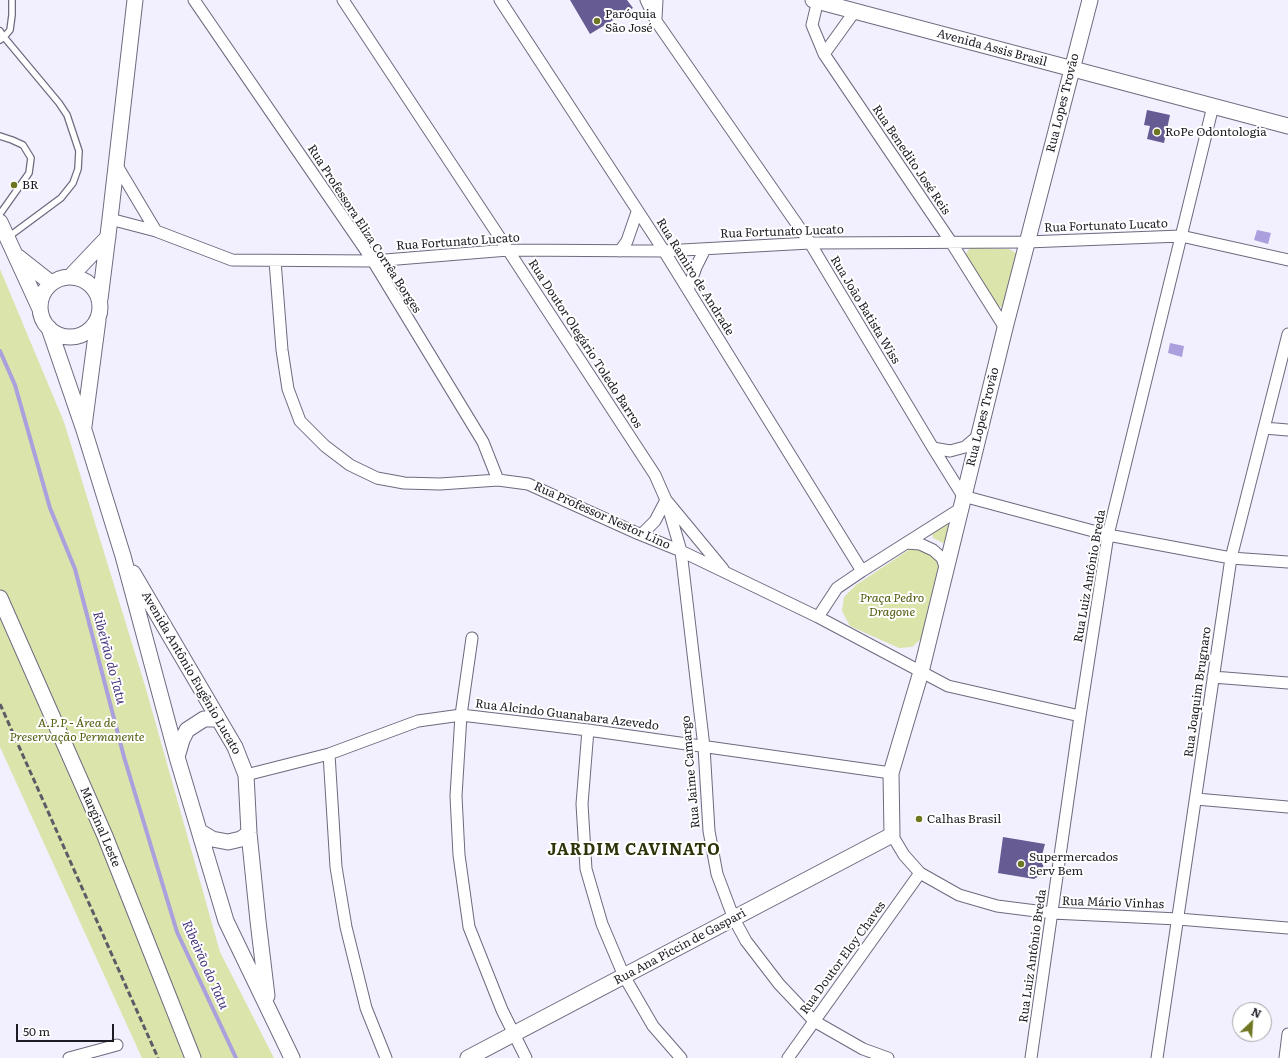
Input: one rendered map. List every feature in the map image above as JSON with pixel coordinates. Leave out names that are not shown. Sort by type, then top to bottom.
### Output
[{"type":"main road","points":[[0,222],[40,309],[42,319],[49,328],[58,335],[75,337],[84,334],[93,328],[98,320],[101,310],[100,299],[135,0]]},
{"type":"main road","name":"Avenida Assis Brasil","points":[[816,0],[1288,126]]},
{"type":"main road","name":"Rua Lopes Trovão","points":[[892,835],[891,773],[921,672],[978,436],[1090,0]]},
{"type":"main road","points":[[70,277],[108,237]]},
{"type":"main road","points":[[16,255],[51,283]]},
{"type":"main road","points":[[40,309],[41,300],[51,283],[70,277],[79,278],[88,283],[96,290],[100,299]]},
{"type":"main road","name":"Avenida Antônio Eugênio Lucato","points":[[84,430],[98,320]]},
{"type":"main road","name":"Avenida Antônio Eugênio Lucato","points":[[49,328],[84,430],[123,556],[177,757],[226,921],[292,1058]]},
{"type":"main road","name":"Avenida Antônio Eugênio Lucato","points":[[123,556],[235,747],[246,775],[249,833],[269,1009]]},
{"type":"main road","name":"Marginal Leste","points":[[0,598],[105,836],[193,1058]]},
{"type":"main road","points":[[177,757],[182,740],[187,730],[204,720],[218,719]]},
{"type":"main road","points":[[199,831],[212,838],[228,842],[241,839],[249,833]]},
{"type":"main road","name":"Rua Ana Piccin de Gaspari","points":[[468,1058],[892,835]]},
{"type":"street","name":"Rua Professora Eliza Corrêa Borges","points":[[194,0],[373,261],[483,442],[498,480]]},
{"type":"street","name":"Rua Doutor Olegário Toledo Barros","points":[[343,0],[655,475],[666,500],[681,551]]},
{"type":"street","name":"Rua Ramiro de Andrade","points":[[500,0],[637,212],[664,251],[862,571]]},
{"type":"street","name":"Rua João Batista Wiss","points":[[646,0],[656,21],[810,243],[933,448],[962,503]]},
{"type":"street","points":[[656,21],[657,0]]},
{"type":"street","name":"Rua Benedito José Reis","points":[[816,0],[812,25],[824,54],[951,242],[1006,328]]},
{"type":"street","points":[[824,54],[855,11]]},
{"type":"street","name":"Rua Luiz Antônio Breda","points":[[1031,1058],[1080,716],[1108,535],[1213,106]]},
{"type":"street","points":[[116,164],[156,231]]},
{"type":"street","points":[[620,251],[629,235],[637,212]]},
{"type":"street","points":[[110,219],[156,231],[232,260],[275,261]]},
{"type":"street","name":"Rua Fortunato Lucato","points":[[275,261],[373,261],[508,250],[664,251],[810,243],[1027,242],[1181,236],[1288,260]]},
{"type":"street","points":[[688,290],[696,267],[705,248]]},
{"type":"street","name":"Rua Professor Nestor Lino","points":[[275,261],[282,350],[288,389],[300,420],[324,446],[350,466],[377,478],[404,483],[440,484],[498,480],[528,484],[639,534],[681,551],[818,617],[948,686],[1080,716]]},
{"type":"street","name":"Rua Joaquim Brugnaro","points":[[1156,1058],[1231,558],[1288,334]]},
{"type":"street","points":[[1264,428],[1288,430]]},
{"type":"street","points":[[933,448],[950,451],[965,447],[978,436]]},
{"type":"street","points":[[639,534],[644,532],[655,521],[666,500],[726,573]]},
{"type":"street","points":[[818,617],[837,588],[906,543],[962,503],[1108,535],[1231,558],[1288,562]]},
{"type":"street","points":[[906,543],[920,544],[933,550],[942,558],[946,570]]},
{"type":"street","name":"Rua Jaime Camargo","points":[[681,551],[704,747],[709,831],[717,874],[734,918],[746,941],[779,984],[814,1021],[863,1049],[888,1058]]},
{"type":"street","points":[[472,638],[461,715],[456,796],[459,855],[470,927],[502,1010],[526,1058]]},
{"type":"street","points":[[1213,677],[1288,682]]},
{"type":"street","name":"Rua Alcindo Guanabara Azevedo","points":[[246,775],[329,754],[418,721],[461,715],[588,730],[891,773]]},
{"type":"street","points":[[588,730],[582,804],[586,869],[602,924],[624,976],[653,1026],[681,1058]]},
{"type":"street","points":[[329,754],[336,866],[346,927],[366,1008],[386,1058]]},
{"type":"street","points":[[1196,799],[1288,807]]},
{"type":"street","name":"Rua Mário Vinhas","points":[[892,835],[904,855],[920,873],[959,895],[997,906],[1052,913],[1178,919],[1288,928]]},
{"type":"street","name":"Rua Doutor Eloy Chaves","points":[[788,1058],[920,873]]},
{"type":"street","points":[[1284,1058],[1288,1034]]},
{"type":"street","points":[[69,1058],[117,1045]]},
{"type":"lane","points":[[2,39],[10,30],[12,0]]},
{"type":"lane","points":[[0,31],[2,39],[59,103],[67,115],[79,151],[78,169],[73,183],[61,198],[7,238]]},
{"type":"lane","points":[[0,136],[23,145],[31,158],[29,173],[0,214]]},
{"type":"green space","points":[[970,248],[1009,249],[1016,253],[1004,305],[1001,307],[995,305],[965,255]]},
{"type":"green space","name":"A.P.P - Área de Preservação Permanente","points":[[0,269],[64,422],[146,689],[220,952],[274,1058],[142,1058],[0,747]]},
{"type":"green space","points":[[947,524],[947,536],[945,543],[933,538],[932,534]]},
{"type":"green space","name":"Praça Pedro Dragone","points":[[921,548],[931,552],[939,564],[921,639],[912,647],[899,648],[850,626],[842,611],[844,597],[856,585],[910,549]]},
{"type":"shaded area","points":[[1257,230],[1271,233],[1268,244],[1254,240]]},
{"type":"shaded area","points":[[1170,343],[1184,346],[1182,357],[1168,353]]},
{"type":"building","name":"Paróquia São José","points":[[570,0],[627,0],[633,8],[590,34]]},
{"type":"building","name":"RoPe Odontologia","points":[[1147,110],[1170,115],[1164,143],[1147,139],[1150,126],[1144,125]]},
{"type":"building","name":"Supermercados Serv Bem","points":[[1003,837],[1045,844],[1042,855],[1044,873],[1034,879],[998,873]]},
{"type":"waterway","name":"Ribeirão do Tatu","points":[[0,351],[15,385],[50,508],[75,569],[124,757],[177,932],[236,1058]]},
{"type":"railway","points":[[0,704],[158,1058]]},
{"type":"place","name":"Paróquia São José","points":[[597,21]]},
{"type":"place","name":"RoPe Odontologia","points":[[1157,132]]},
{"type":"place","name":"BR","points":[[14,185]]},
{"type":"place","name":"Calhas Brasil","points":[[919,819]]},
{"type":"place","name":"Supermercados Serv Bem","points":[[1021,864]]},
{"type":"district","name":"JARDIM CAVINATO","points":[[634,850]]}]
